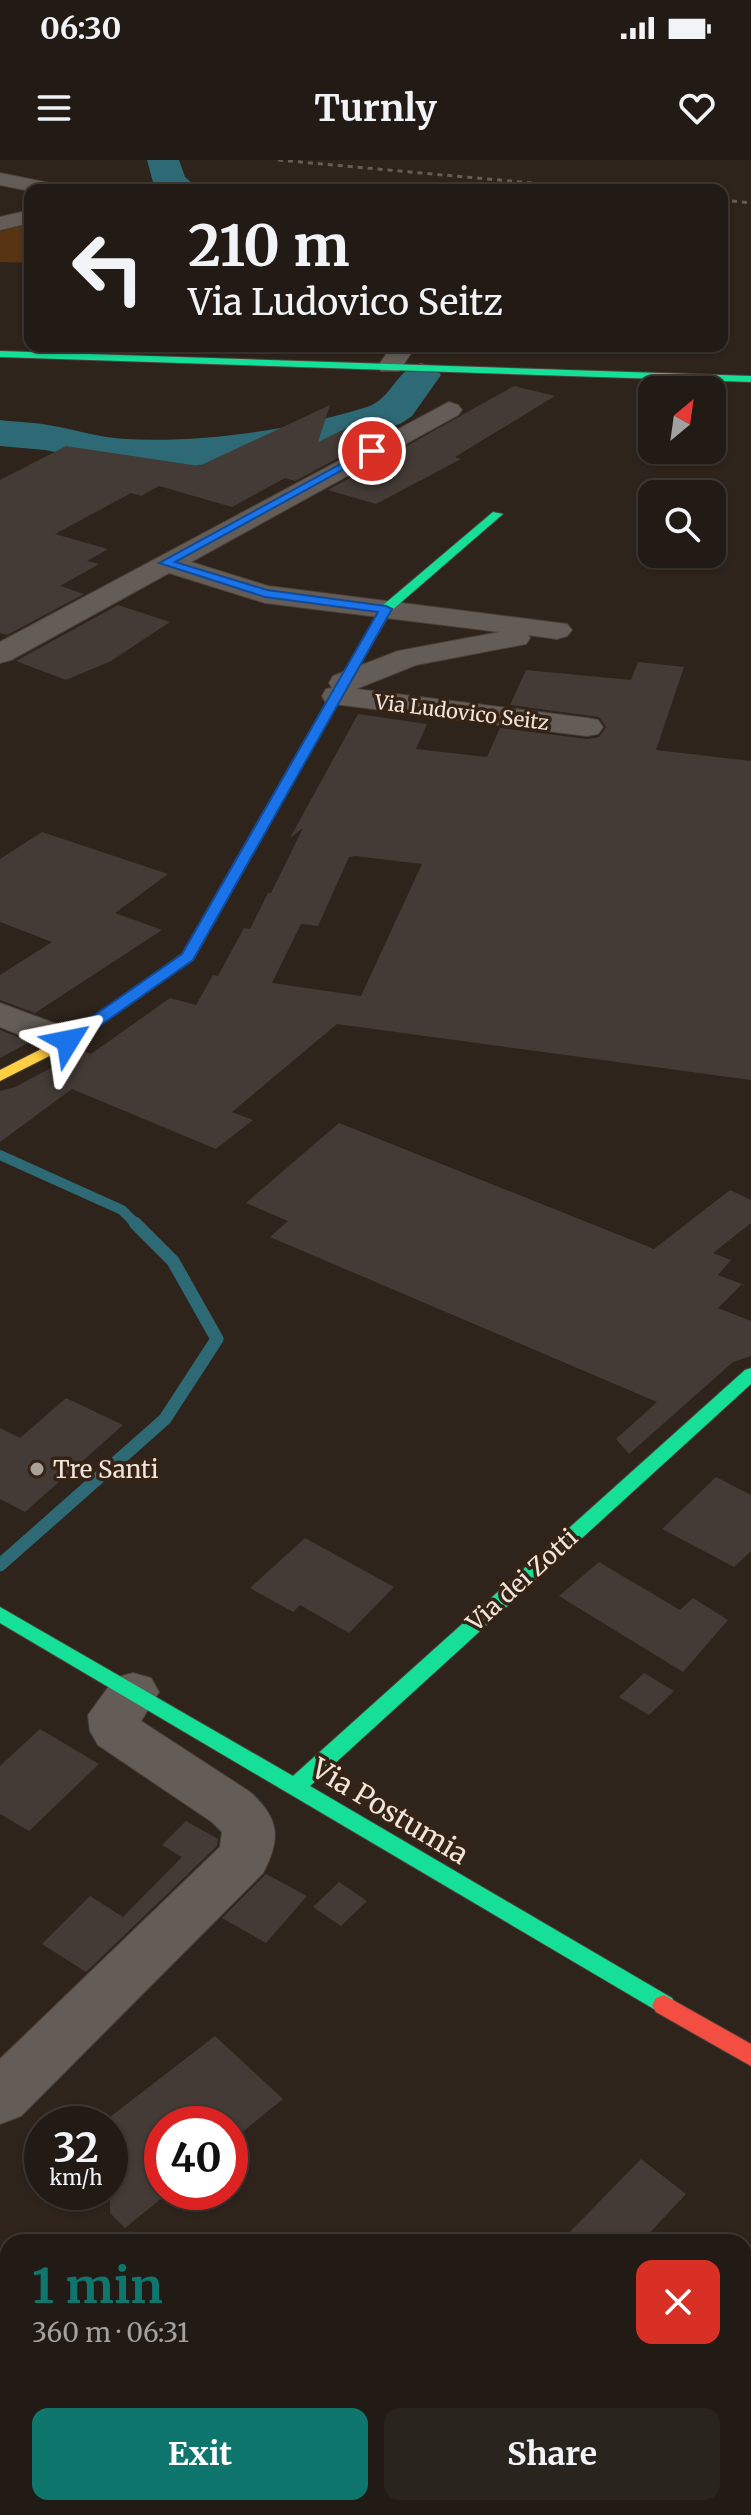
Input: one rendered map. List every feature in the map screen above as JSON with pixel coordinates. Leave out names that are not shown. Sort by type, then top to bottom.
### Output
[{"type":"street","points":[[0,179],[26,184]]},
{"type":"street","points":[[0,224],[24,218]]},
{"type":"street","points":[[0,354],[35,352]]},
{"type":"street","points":[[121,352],[397,356],[751,379]]},
{"type":"street","points":[[0,654],[449,410]]},
{"type":"street","name":"Via Ludovico Seitz","points":[[0,1076],[68,1041],[188,957],[386,609],[497,514]]},
{"type":"street","name":"Via Ludovico Seitz","points":[[165,563],[265,594],[557,630],[409,657],[340,690]]},
{"type":"street","points":[[0,617],[43,630]]},
{"type":"street","name":"Via Ludovico Seitz","points":[[340,690],[587,727]]},
{"type":"street","points":[[0,1014],[68,1041]]},
{"type":"street","name":"Via dei Zotti","points":[[295,1787],[751,1374]]},
{"type":"street","name":"Via Postumia","points":[[0,1614],[751,2056]]},
{"type":"street","points":[[0,2098],[244,1858],[251,1832],[247,1822],[231,1807],[116,1731],[114,1715],[133,1692]]},
{"type":"shaded area","points":[[24,225],[24,263],[0,262],[0,231]]},
{"type":"building","points":[[514,386],[555,396],[455,457],[461,459],[376,504],[328,490]]},
{"type":"building","points":[[330,405],[318,442],[359,422],[385,433],[295,481],[285,478],[232,507],[159,486],[141,496],[131,493],[55,534],[108,549],[87,561],[99,564],[60,586],[84,594],[7,635],[0,633],[0,480],[66,446],[199,466]]},
{"type":"building","points":[[118,605],[170,622],[111,661],[66,680],[16,661]]},
{"type":"building","points":[[638,662],[684,667],[656,750],[751,761],[751,1080],[337,1024],[232,1112],[253,1120],[216,1149],[72,1089],[0,1142],[0,1091],[15,1087],[83,1051],[91,1054],[170,998],[196,1005],[213,975],[218,976],[244,928],[250,929],[268,893],[271,893],[303,828],[290,838],[358,714],[427,724],[416,749],[487,757],[500,728],[587,739],[599,737],[606,727],[599,717],[510,705],[526,670],[631,680]],"holes":[[[349,857],[422,864],[361,996],[272,983],[301,924],[318,926]]]},
{"type":"building","points":[[42,832],[168,874],[115,913],[162,930],[35,1013],[0,1000],[0,975],[52,942],[0,922],[0,859]]},
{"type":"building","points":[[0,1030],[30,1042],[0,1058]]},
{"type":"building","points":[[339,1123],[654,1249],[730,1190],[751,1200],[751,1223],[713,1253],[731,1260],[718,1275],[742,1284],[718,1308],[751,1321],[751,1356],[733,1362],[629,1454],[616,1439],[657,1402],[270,1237],[288,1221],[246,1203]]},
{"type":"building","name":"Tre Santi","points":[[66,1398],[123,1425],[25,1512],[0,1499],[0,1428],[20,1438]]},
{"type":"building","points":[[716,1477],[751,1495],[751,1551],[734,1567],[662,1529]]},
{"type":"building","points":[[305,1538],[394,1587],[349,1633],[300,1605],[293,1612],[250,1588]]},
{"type":"building","points":[[599,1562],[680,1610],[693,1598],[728,1620],[683,1672],[559,1596]]},
{"type":"building","points":[[644,1673],[674,1691],[649,1715],[619,1697]]},
{"type":"building","points":[[40,1729],[99,1764],[29,1831],[0,1814],[0,1766]]},
{"type":"building","points":[[186,1821],[218,1839],[217,1846],[86,1972],[42,1944],[90,1896],[123,1917],[182,1857],[162,1845]]},
{"type":"building","points":[[266,1874],[307,1896],[266,1943],[222,1918]]},
{"type":"building","points":[[339,1882],[367,1901],[341,1926],[313,1907]]},
{"type":"building","points":[[215,2036],[283,2099],[248,2127],[248,2106],[144,2106],[144,2210],[147,2210],[125,2228],[110,2213],[110,2210],[128,2210],[128,2106],[124,2106]]},
{"type":"building","points":[[641,2159],[686,2194],[648,2234],[568,2234]]},
{"type":"waterway","points":[[163,160],[173,184]]},
{"type":"waterway","points":[[0,433],[45,437],[123,452],[195,453],[317,432],[385,415],[398,407],[421,375]]},
{"type":"waterway","points":[[0,1155],[122,1210],[173,1261],[217,1339],[165,1419],[0,1565]]},
{"type":"railway","points":[[278,160],[543,184]]},
{"type":"railway","points":[[728,201],[751,203]]},
{"type":"traffic: fast","points":[[0,354],[751,379]]},
{"type":"traffic: fast","points":[[321,722],[386,609],[497,514]]},
{"type":"traffic: fast","points":[[295,1787],[751,1374]]},
{"type":"traffic: fast","points":[[0,1614],[664,2005]]},
{"type":"traffic: slow","points":[[0,1076],[68,1041],[188,957],[321,722]]},
{"type":"traffic: jam","points":[[664,2005],[751,2056]]},
{"type":"place","name":"Tre Santi","points":[[37,1469]]},
{"type":"route","points":[[68,1041],[188,957],[386,609],[265,594],[165,563],[372,451]]}]
